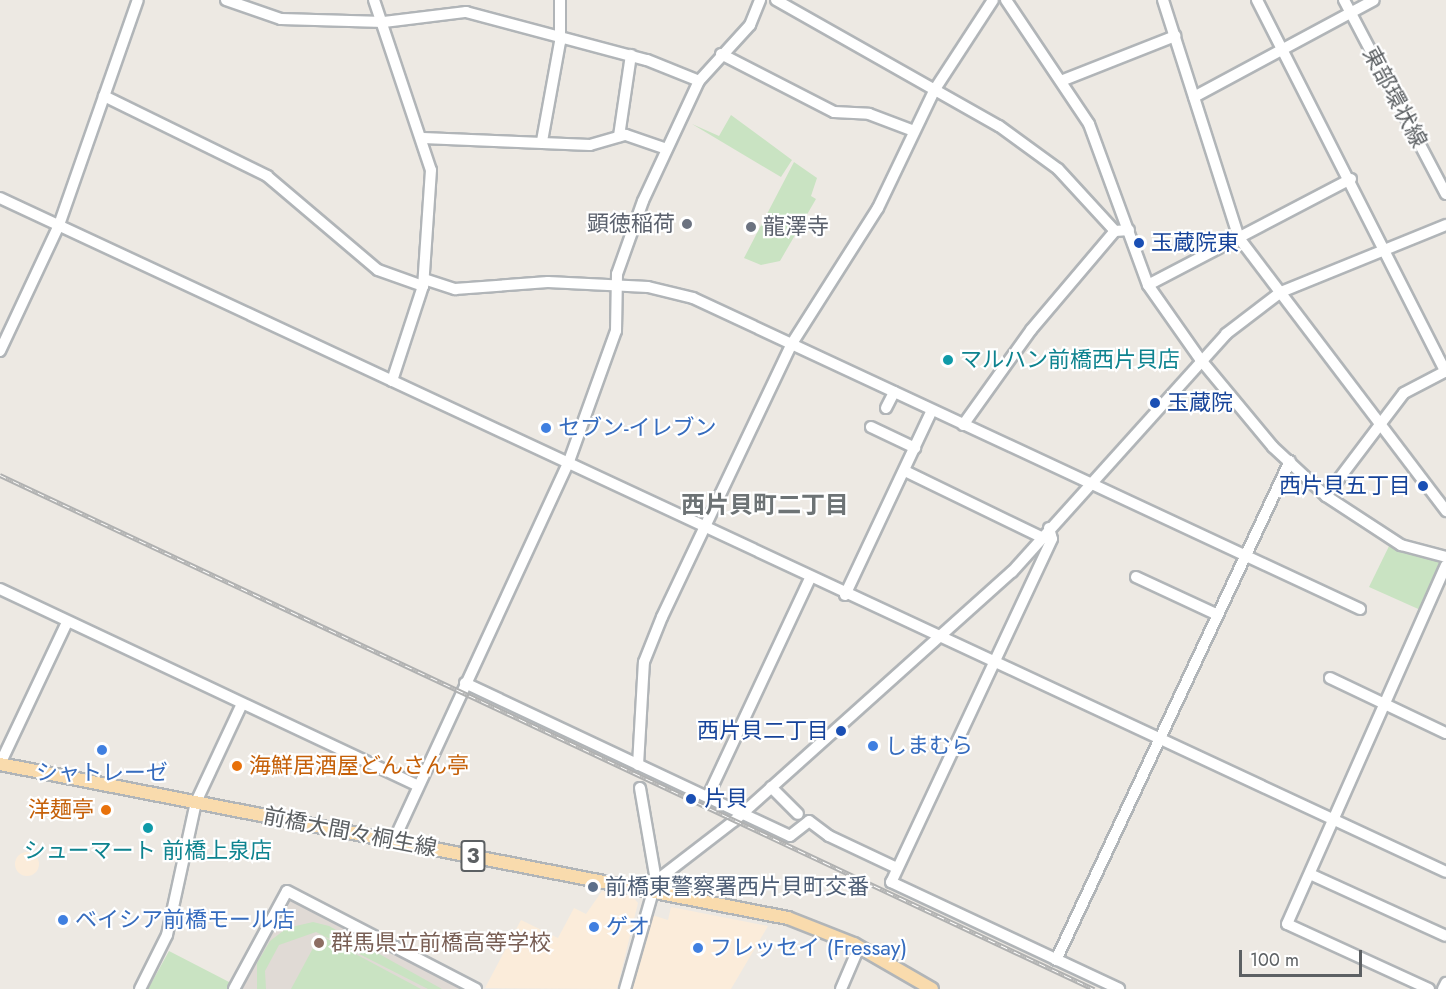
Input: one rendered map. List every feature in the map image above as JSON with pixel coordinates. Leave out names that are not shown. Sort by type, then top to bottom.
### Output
[{"type":"main road","name":"前橋大間々桐生線","points":[[0,764],[394,840],[652,886],[788,918],[859,947],[932,989]]},
{"type":"street","points":[[0,349],[59,225],[138,0]]},
{"type":"street","points":[[226,0],[264,17],[380,22],[458,10],[631,55],[699,81]]},
{"type":"street","points":[[374,0],[423,138],[431,170],[423,282],[392,381]]},
{"type":"street","points":[[542,141],[561,37],[560,0]]},
{"type":"street","points":[[394,840],[568,464],[616,331],[617,287],[628,236],[699,81],[721,54],[750,25],[760,0]]},
{"type":"street","points":[[776,0],[935,88],[1047,160],[1115,231]]},
{"type":"street","points":[[638,765],[645,656],[703,528],[790,345],[878,208],[935,88],[993,0]]},
{"type":"street","points":[[1006,0],[1089,124],[1148,285],[1200,359],[1290,461],[1326,496],[1401,545],[1446,556]]},
{"type":"street","points":[[1163,0],[1239,237],[1446,511]]},
{"type":"street","points":[[1257,0],[1351,179],[1446,372],[1407,390],[1326,496]]},
{"type":"street","name":"東部環状線","points":[[1344,0],[1446,194]]},
{"type":"street","points":[[1194,97],[1374,0]]},
{"type":"street","points":[[1061,81],[1174,36]]},
{"type":"street","points":[[721,54],[834,112],[869,114],[914,131]]},
{"type":"street","points":[[619,136],[631,55]]},
{"type":"street","points":[[104,96],[267,176],[378,270],[455,289],[548,282],[617,287],[685,296],[1360,609]]},
{"type":"street","points":[[423,138],[542,141],[590,145],[619,136],[667,149]]},
{"type":"street","points":[[1148,285],[1351,179]]},
{"type":"street","points":[[0,198],[993,664],[1446,872]]},
{"type":"street","points":[[652,886],[742,813],[939,638],[1046,533],[1200,359],[1281,292],[1446,225]]},
{"type":"street","points":[[963,425],[1031,330],[1115,231],[1129,230]]},
{"type":"street","points":[[886,408],[894,392]]},
{"type":"street","points":[[845,595],[932,410]]},
{"type":"street","points":[[871,427],[915,448]]},
{"type":"street","points":[[1056,960],[1290,461]]},
{"type":"street","points":[[905,471],[1046,533],[1052,539],[897,868],[893,883],[1119,989]]},
{"type":"street","points":[[1430,989],[1287,924],[1446,566]]},
{"type":"street","points":[[1136,577],[1218,615]]},
{"type":"street","points":[[708,796],[810,578]]},
{"type":"street","points":[[0,589],[418,786]]},
{"type":"street","points":[[0,764],[67,622]]},
{"type":"street","points":[[1330,678],[1446,733]]},
{"type":"street","points":[[465,683],[793,836],[809,821],[826,835],[897,868]]},
{"type":"street","points":[[140,989],[167,935],[196,802],[242,704]]},
{"type":"street","points":[[771,787],[798,814]]},
{"type":"street","points":[[625,989],[652,886],[640,788]]},
{"type":"street","points":[[1310,874],[1446,936]]},
{"type":"street","points":[[234,989],[287,891],[476,989]]},
{"type":"street","points":[[841,989],[859,947]]},
{"type":"street","points":[[1443,989],[1446,983]]},
{"type":"shaded area","points":[[27,852],[32,853],[38,859],[38,869],[32,875],[27,876],[22,875],[16,869],[15,864],[16,859],[22,853]]},
{"type":"shaded area","points":[[602,891],[632,896],[638,903],[617,989],[485,988],[521,920],[558,938],[574,908],[586,914]]},
{"type":"shaded area","name":"群馬県立前橋高等学校","points":[[289,898],[461,989],[238,989]]},
{"type":"shaded area","name":"フレッセイ (Fressay)","points":[[671,907],[768,926],[731,989],[630,989],[649,914],[668,920]]},
{"type":"green space","points":[[731,115],[792,160],[781,177],[692,124],[719,136]]},
{"type":"green space","points":[[794,162],[817,178],[811,196],[816,199],[780,261],[761,265],[744,258]]},
{"type":"green space","points":[[1392,540],[1446,556],[1425,612],[1369,587]]},
{"type":"green space","points":[[313,922],[329,926],[442,989],[428,989],[316,932],[279,945],[265,971],[266,989],[257,989],[257,963],[270,941],[287,928]]},
{"type":"green space","points":[[320,935],[421,989],[291,989]]},
{"type":"green space","points":[[169,951],[231,983],[227,989],[148,989]]},
{"type":"railway","points":[[0,475],[1094,989]]},
{"type":"place","name":"顕徳稲荷","points":[[687,224]]},
{"type":"place","name":"龍澤寺","points":[[751,227]]},
{"type":"place","name":"玉蔵院東","points":[[1139,243]]},
{"type":"place","name":"マルハン前橋西片貝店","points":[[948,360]]},
{"type":"place","name":"玉蔵院","points":[[1155,403]]},
{"type":"place","name":"セブン-イレブン","points":[[546,428]]},
{"type":"place","name":"西片貝五丁目","points":[[1423,486]]},
{"type":"place","name":"西片貝二丁目","points":[[841,731]]},
{"type":"place","name":"しまむら","points":[[873,746]]},
{"type":"place","name":"シャトレーゼ","points":[[102,750]]},
{"type":"place","name":"海鮮居酒屋どんさん亭","points":[[237,766]]},
{"type":"place","name":"片貝","points":[[691,799]]},
{"type":"place","name":"洋麺亭","points":[[106,810]]},
{"type":"place","name":"シューマート 前橋上泉店","points":[[148,828]]},
{"type":"place","name":"前橋東警察署西片貝町交番","points":[[593,887]]},
{"type":"place","name":"ベイシア前橋モール店","points":[[63,920]]},
{"type":"place","name":"ゲオ","points":[[594,927]]},
{"type":"place","name":"群馬県立前橋高等学校","points":[[319,943]]},
{"type":"place","name":"フレッセイ (Fressay)","points":[[698,948]]},
{"type":"district","name":"西片貝町二丁目","points":[[765,505]]}]
